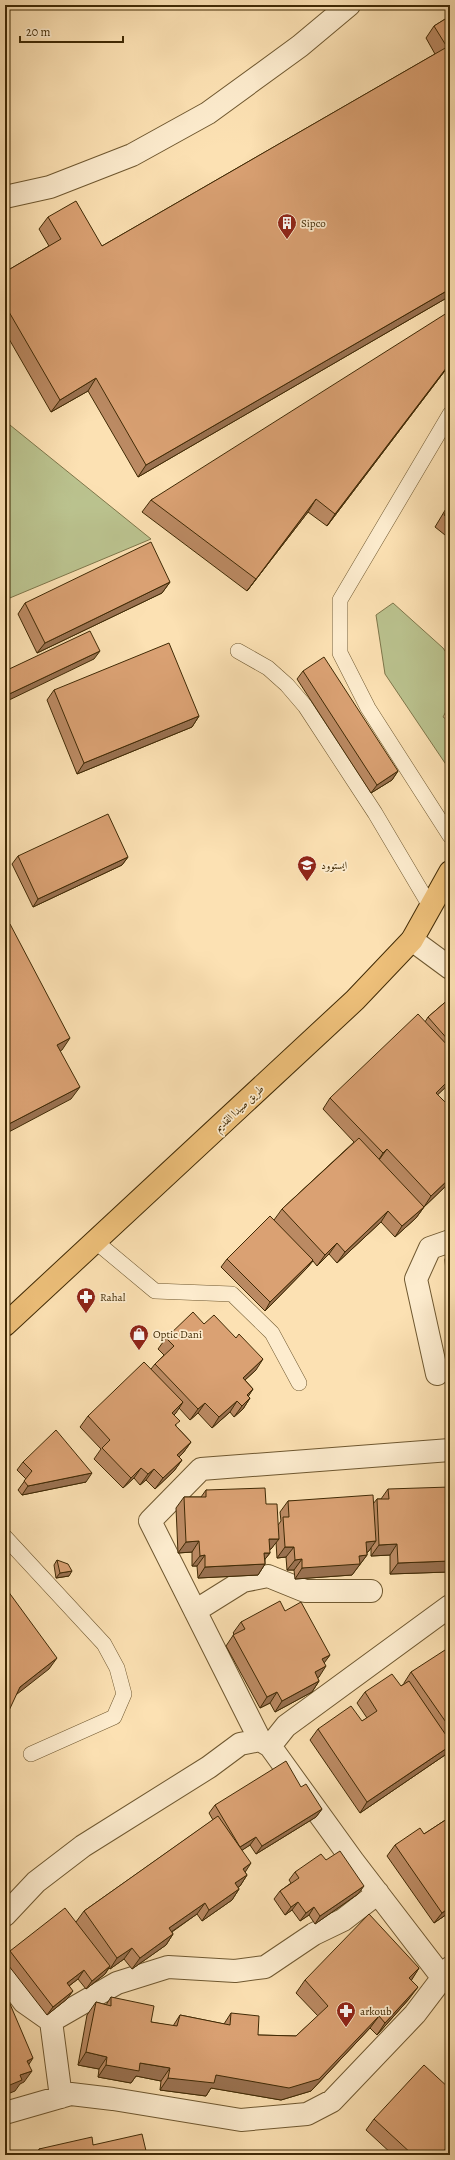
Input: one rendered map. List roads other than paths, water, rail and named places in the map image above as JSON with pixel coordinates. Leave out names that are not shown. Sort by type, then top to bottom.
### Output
[{"type":"highway","name":"طريق صيدا القديم","points":[[5,1325],[355,1000],[412,940],[450,872]]},
{"type":"street","points":[[5,197],[50,187],[132,155],[208,113],[300,46],[349,5]]},
{"type":"street","points":[[412,940],[450,968]]},
{"type":"street","points":[[437,1374],[416,1279],[430,1248],[450,1241]]},
{"type":"street","points":[[5,2113],[71,2094],[113,2099],[241,2120],[307,2114],[332,2101],[415,2014],[446,1972],[378,1893],[265,1743],[195,1611],[150,1521],[201,1469],[450,1450]]},
{"type":"street","points":[[195,1611],[243,1581],[268,1576],[305,1592],[371,1591]]},
{"type":"street","points":[[5,1915],[36,1882],[83,1846],[209,1767],[240,1744],[265,1743],[450,1606]]},
{"type":"street","points":[[50,2021],[117,1983],[168,1967],[235,1971],[265,1967],[314,1934],[343,1920],[378,1893]]},
{"type":"street","points":[[5,1976],[24,2002],[50,2021],[61,2097]]},
{"type":"lane","points":[[450,414],[340,600],[340,652],[368,708],[450,836]]},
{"type":"lane","points":[[238,651],[268,668],[287,685],[305,706],[375,813],[430,906]]},
{"type":"lane","points":[[95,1241],[155,1291],[232,1294],[272,1333],[299,1383]]},
{"type":"lane","points":[[5,1537],[104,1644],[117,1668],[124,1694],[114,1717],[31,1754]]},
{"type":"place","name":"Sipco","points":[[287,240]]},
{"type":"place","name":"ايستوود","points":[[307,882]]},
{"type":"place","name":"Rahal","points":[[86,1314]]},
{"type":"place","name":"Optic Dani","points":[[139,1351]]},
{"type":"place","name":"arkoub","points":[[346,2028]]}]
